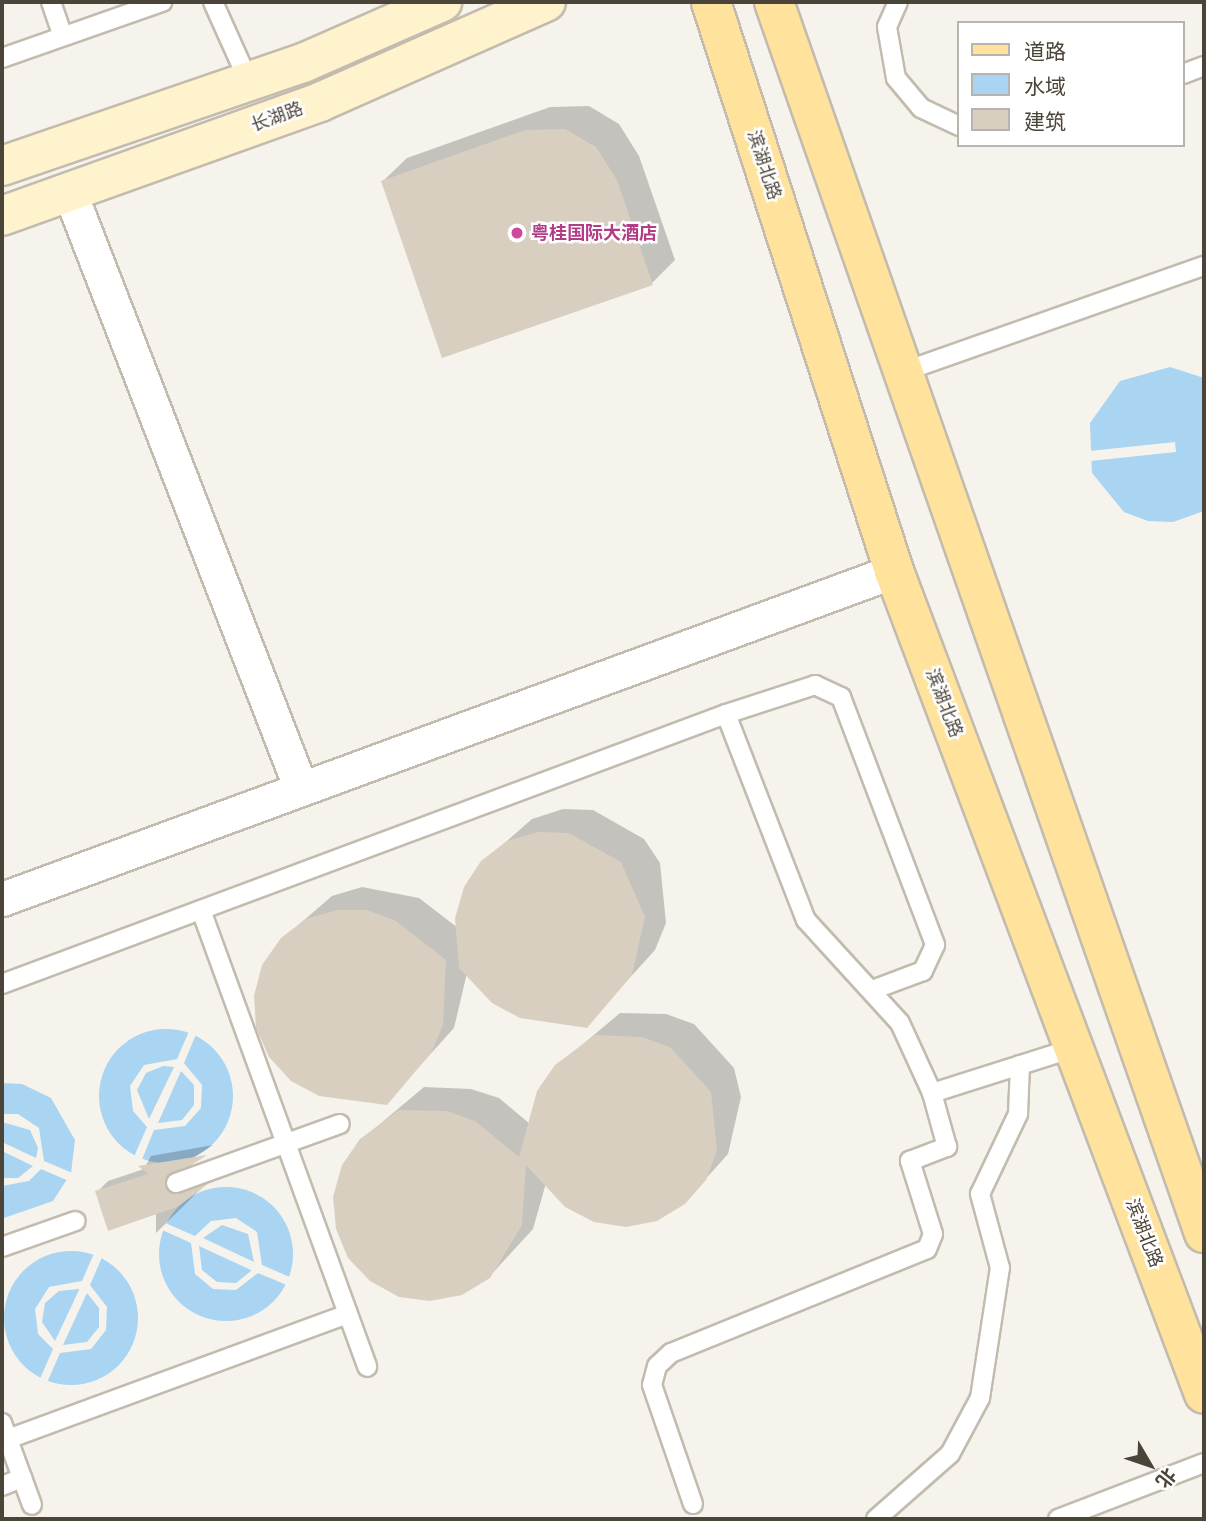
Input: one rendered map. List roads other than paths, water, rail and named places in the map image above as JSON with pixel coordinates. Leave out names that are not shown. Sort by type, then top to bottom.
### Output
[{"type":"main road","points":[[2,166],[249,82],[442,2]]},
{"type":"main road","name":"长湖路","points":[[2,216],[320,102],[546,2]]},
{"type":"main road","name":"滨湖北路","points":[[711,2],[894,571],[1200,1382]]},
{"type":"main road","points":[[774,2],[908,370],[1204,1233]]},
{"type":"street","points":[[70,193],[301,789]]},
{"type":"street","points":[[2,899],[894,571]]},
{"type":"lane","points":[[51,2],[63,36]]},
{"type":"lane","points":[[2,58],[133,6],[162,2]]},
{"type":"lane","points":[[213,2],[249,82]]},
{"type":"lane","points":[[898,2],[887,27],[897,78],[921,108],[958,126]]},
{"type":"lane","points":[[1185,73],[1204,66]]},
{"type":"lane","points":[[908,370],[1204,266]]},
{"type":"lane","points":[[2,984],[726,714],[815,685],[841,697],[935,945],[923,971],[875,989]]},
{"type":"lane","points":[[693,1504],[652,1385],[657,1366],[671,1353],[927,1249],[933,1234],[910,1160],[947,1147],[932,1093],[916,1050],[875,989],[827,950],[806,920],[726,714]]},
{"type":"lane","points":[[201,910],[367,1367]]},
{"type":"lane","points":[[932,1093],[1074,1048]]},
{"type":"lane","points":[[876,1519],[950,1454],[980,1398],[1000,1268],[980,1194],[1017,1114],[1020,1065]]},
{"type":"lane","points":[[176,1183],[340,1124]]},
{"type":"lane","points":[[2,1247],[76,1222]]},
{"type":"lane","points":[[32,1505],[5,1431],[348,1314]]},
{"type":"lane","points":[[1058,1519],[1204,1463]]},
{"type":"lane","points":[[2,1486],[22,1478]]},
{"type":"water","points":[[1170,367],[1204,378],[1204,511],[1173,522],[1148,521],[1124,512],[1092,473],[1090,423],[1120,381]]},
{"type":"water","points":[[166,1029],[192,1034],[214,1048],[228,1070],[233,1096],[228,1122],[214,1144],[192,1158],[166,1163],[140,1158],[118,1144],[104,1122],[99,1096],[104,1070],[118,1048],[140,1034]]},
{"type":"water","points":[[2,1083],[22,1084],[51,1098],[75,1140],[71,1173],[53,1201],[4,1218]]},
{"type":"water","points":[[226,1187],[252,1192],[274,1206],[288,1228],[293,1254],[288,1280],[274,1302],[252,1316],[226,1321],[200,1316],[178,1302],[164,1280],[159,1254],[164,1228],[178,1206],[200,1192]]},
{"type":"water","points":[[71,1251],[97,1256],[119,1270],[133,1292],[138,1318],[133,1344],[119,1366],[97,1380],[71,1385],[45,1380],[23,1366],[9,1344],[4,1318],[9,1292],[23,1270],[45,1256]]},
{"type":"place","name":"粤桂国际大酒店","points":[[517,233]]}]
